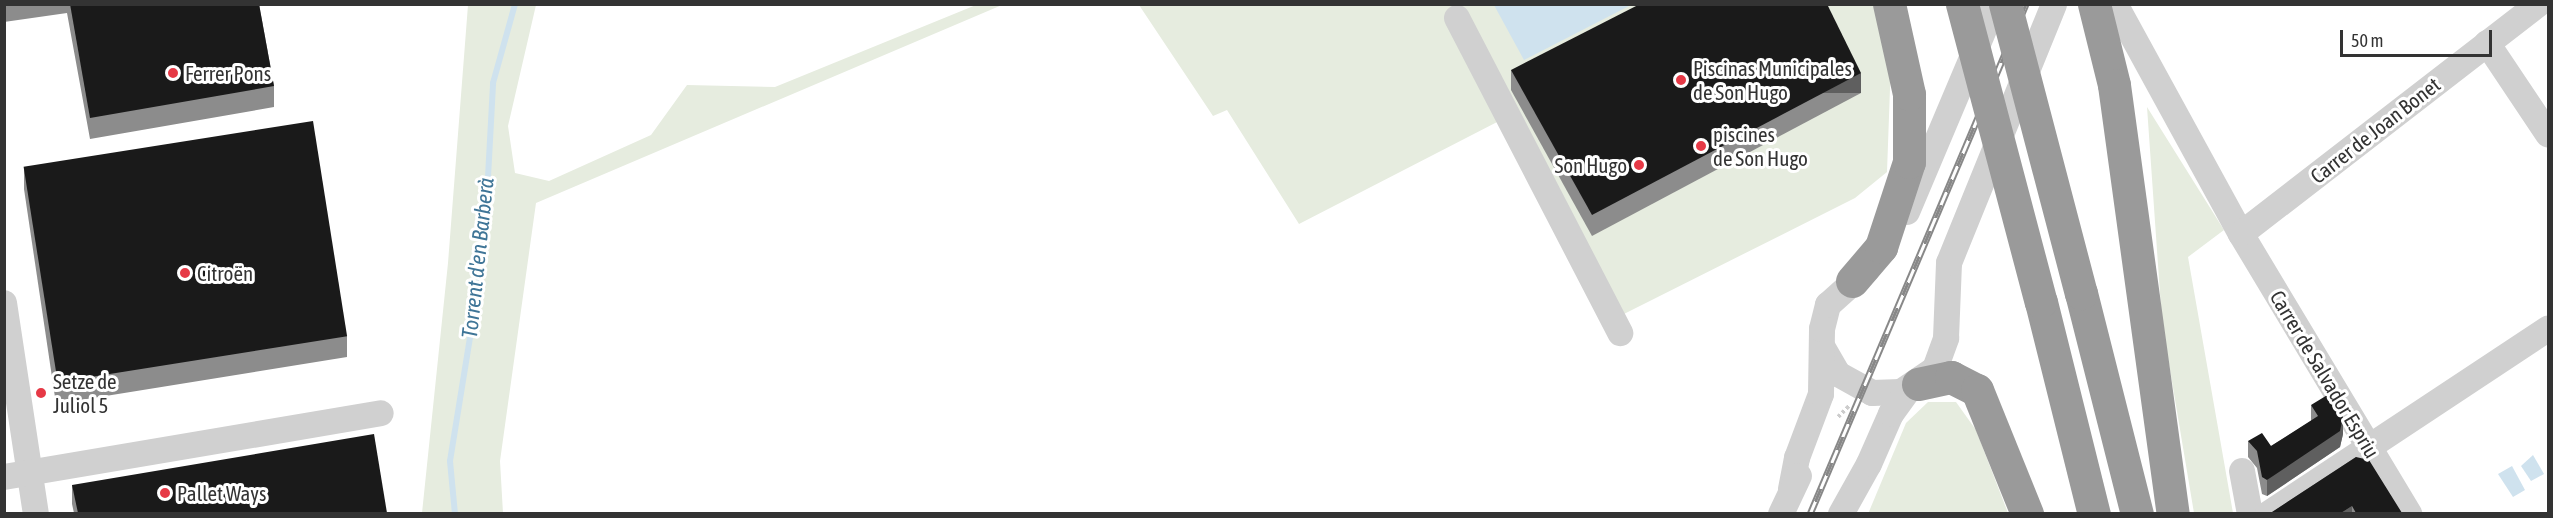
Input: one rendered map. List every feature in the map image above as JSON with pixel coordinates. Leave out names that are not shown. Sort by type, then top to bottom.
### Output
[{"type":"highway","points":[[1852,281],[1881,247],[1910,162],[1909,94],[1889,4]]},
{"type":"highway","points":[[1962,4],[2094,513]]},
{"type":"highway","points":[[2005,4],[2137,513]]},
{"type":"highway","points":[[2094,4],[2114,85],[2173,513]]},
{"type":"highway","points":[[1914,386],[1951,377],[1977,390],[2027,513]]},
{"type":"street","points":[[1791,489],[1797,458],[1821,394],[1822,342],[1828,305],[1852,281],[1880,259],[1896,237],[1995,4]]},
{"type":"street","points":[[1781,513],[1837,400],[1861,395],[1891,394],[1914,386],[1928,377],[1942,355],[1948,263],[2054,4]]},
{"type":"street","name":"Carrer de Salvador Espriu","points":[[2115,4],[2241,234],[2409,513]]},
{"type":"street","name":"Carrer de Joan Bonet","points":[[2241,234],[2539,4]]},
{"type":"street","points":[[1457,18],[1620,333]]},
{"type":"street","points":[[2487,43],[2548,134]]},
{"type":"street","points":[[4,303],[36,513]]},
{"type":"street","points":[[2268,513],[2548,329]]},
{"type":"street","points":[[1822,342],[1834,369],[1861,395],[1873,402],[1874,424],[1843,510]]},
{"type":"street","points":[[1843,510],[1869,465],[1891,414],[1914,386]]},
{"type":"street","points":[[4,477],[381,413]]},
{"type":"street","points":[[2242,471],[2250,513]]},
{"type":"path","points":[[1822,430],[1830,433],[1842,411],[1861,395]]},
{"type":"shaded area","points":[[468,5],[536,5],[508,126],[515,173],[549,181],[651,135],[687,85],[775,87],[976,5],[1002,5],[536,203],[500,461],[503,513],[422,513],[448,263]]},
{"type":"shaded area","name":"piscines de Son Hugo","points":[[1139,5],[1876,5],[1891,61],[1887,172],[1855,198],[1606,323],[1501,120],[1299,224],[1227,110],[1213,116]]},
{"type":"shaded area","points":[[2147,107],[2224,230],[2188,257],[2233,513],[2194,513],[2162,322]]},
{"type":"shaded area","points":[[1928,402],[1956,402],[1976,430],[2008,513],[1868,514],[1906,423]]},
{"type":"water","points":[[1494,5],[1631,5],[1524,60]]},
{"type":"water","points":[[2533,455],[2544,474],[2531,481],[2521,466]]},
{"type":"water","points":[[2512,466],[2525,490],[2513,497],[2498,474]]},
{"type":"building","name":"Ferrer Pons","points":[[70,4],[259,4],[274,86],[90,118]]},
{"type":"building","name":"Son Hugo","points":[[1640,4],[1827,4],[1861,73],[1592,215],[1511,70]]},
{"type":"building","name":"Citroën","points":[[313,121],[347,336],[58,382],[24,167]]},
{"type":"building","points":[[2329,394],[2343,417],[2340,431],[2267,480],[2262,477],[2257,451],[2248,441],[2262,433],[2271,446],[2318,416],[2311,405]]},
{"type":"building","points":[[374,434],[387,513],[78,513],[72,485]]},
{"type":"building","points":[[2356,457],[2369,460],[2402,513],[2356,513],[2352,506],[2341,513],[2271,513],[2272,512]]},
{"type":"waterway","name":"Torrent d'en Barberà","points":[[455,514],[450,461],[484,251],[493,83],[515,4]]},
{"type":"railway","points":[[1810,514],[2026,4]]},
{"type":"place","name":"Ferrer Pons","points":[[173,73]]},
{"type":"place","name":"Piscinas Municipales de Son Hugo","points":[[1681,80]]},
{"type":"place","name":"piscines de Son Hugo","points":[[1701,146]]},
{"type":"place","name":"Son Hugo","points":[[1639,165]]},
{"type":"place","name":"Citroën","points":[[185,273]]},
{"type":"place","name":"Setze de Juliol 5","points":[[41,393]]},
{"type":"place","name":"Pallet Ways","points":[[165,493]]}]
